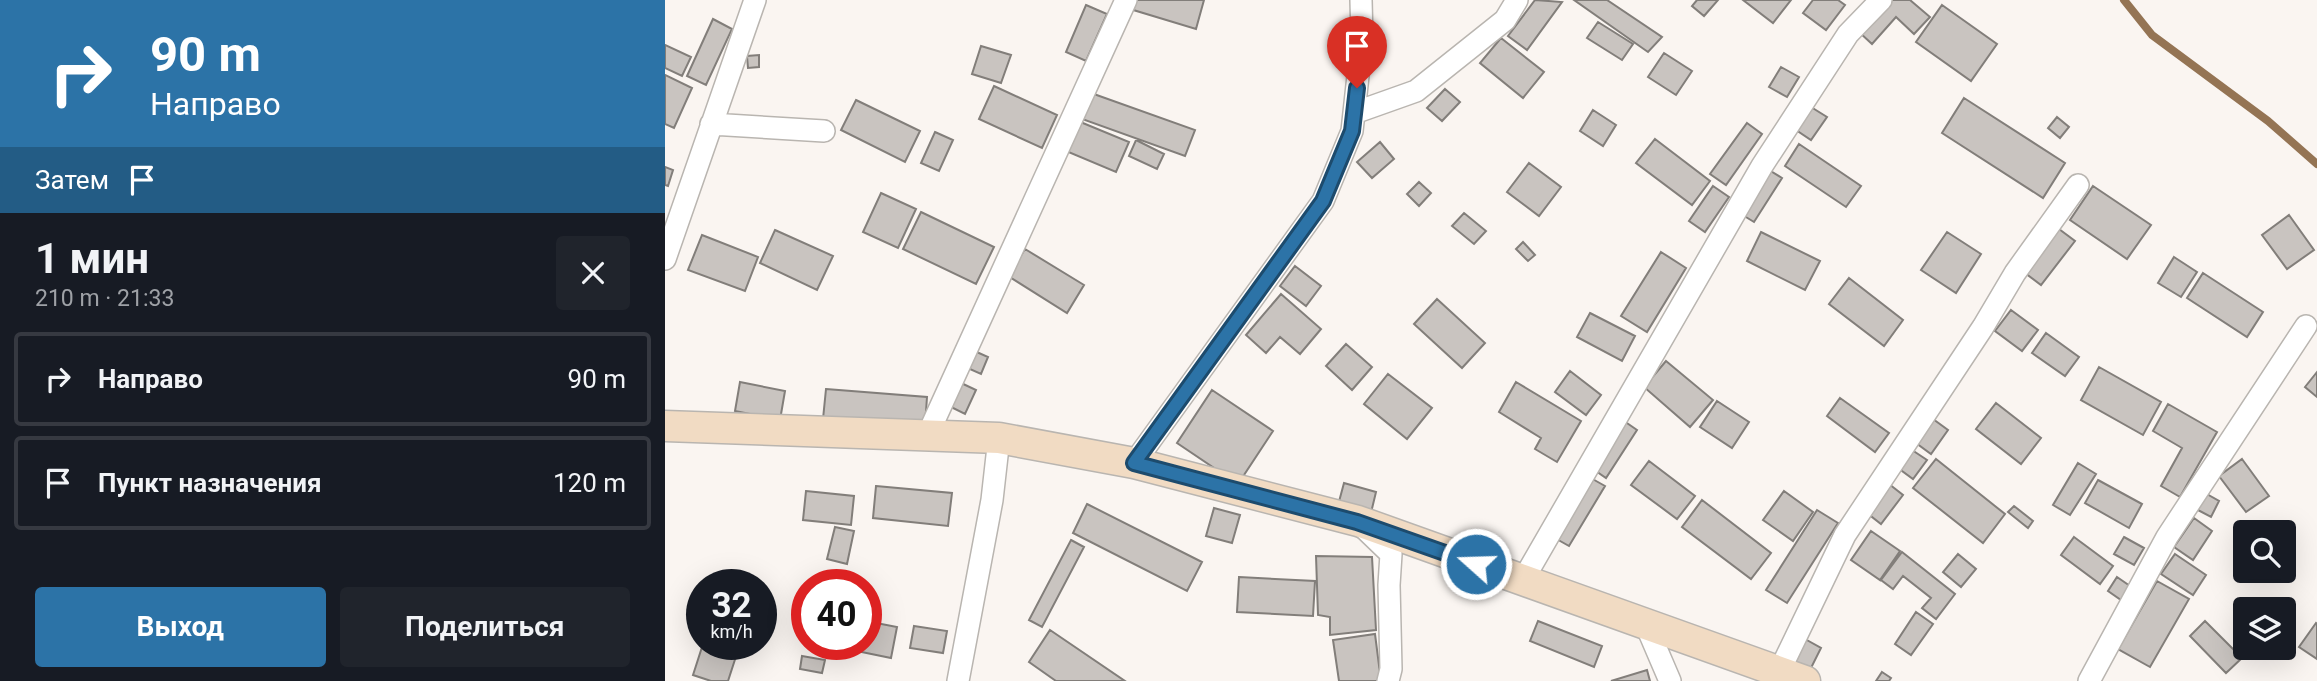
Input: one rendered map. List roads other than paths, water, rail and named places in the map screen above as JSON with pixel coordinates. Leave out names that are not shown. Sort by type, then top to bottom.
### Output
[{"type":"street","points":[[665,259],[755,0]]},
{"type":"street","points":[[928,434],[1126,0]]},
{"type":"street","points":[[1134,463],[1323,201],[1352,131],[1362,39],[1361,0]]},
{"type":"street","points":[[1354,113],[1416,91],[1505,20],[1517,0]]},
{"type":"street","points":[[1523,580],[1762,166],[1848,34],[1881,0]]},
{"type":"street","points":[[711,124],[824,131]]},
{"type":"street","points":[[665,426],[999,438],[1134,463],[1357,522],[1792,676],[1845,535],[1983,327],[2015,273],[2078,185]]},
{"type":"street","points":[[2089,681],[2167,537],[2306,326]]},
{"type":"street","points":[[958,681],[992,500],[999,438]]},
{"type":"street","points":[[1357,522],[1391,554],[1388,585],[1391,669],[1388,681]]},
{"type":"street","points":[[1646,625],[1670,681]]},
{"type":"waterway","points":[[2124,0],[2152,35],[2268,121],[2317,164]]}]
